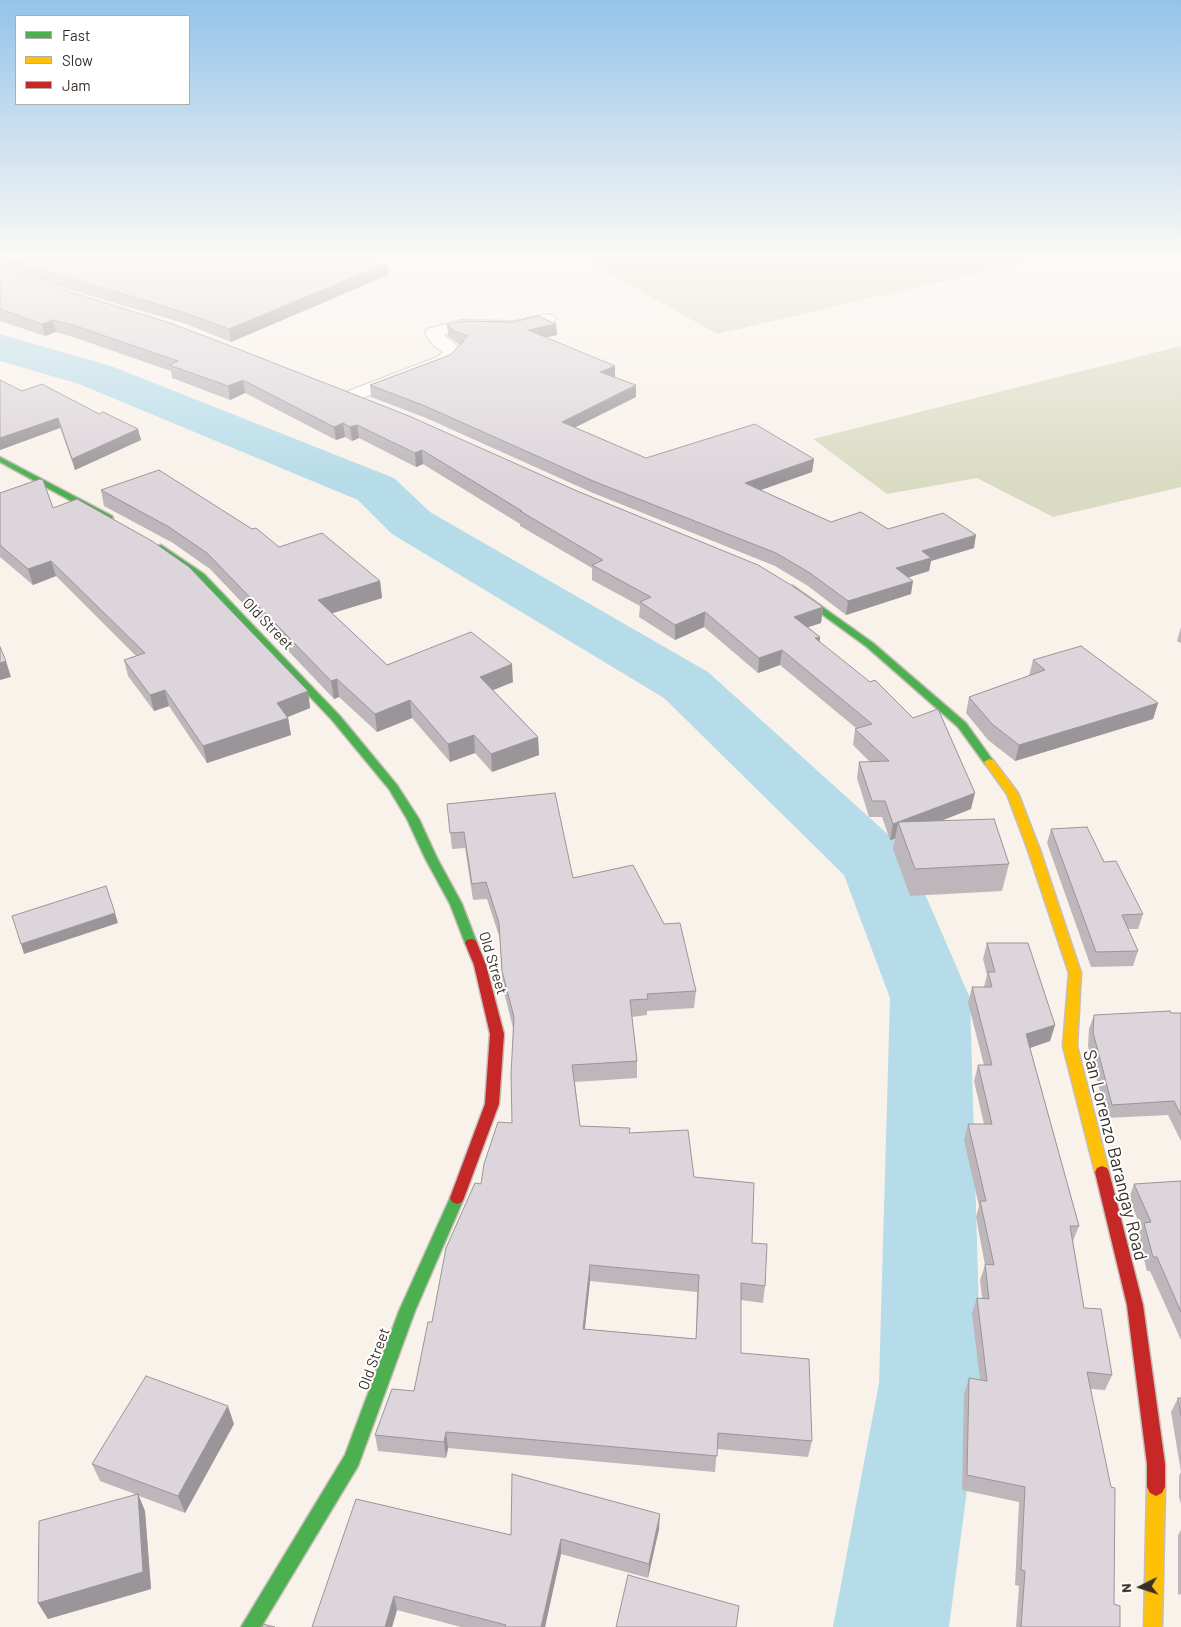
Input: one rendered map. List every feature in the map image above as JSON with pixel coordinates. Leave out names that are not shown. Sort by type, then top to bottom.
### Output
[{"type":"street","points":[[345,395],[443,361],[454,351],[441,344],[433,333],[440,331]]},
{"type":"street","points":[[345,395],[366,404]]},
{"type":"street","points":[[0,459],[121,525]]},
{"type":"street","name":"Old Street","points":[[147,540],[200,576],[336,718],[393,787],[413,819],[431,858],[456,904],[480,965],[498,1034],[492,1104],[465,1180],[407,1311],[352,1460],[250,1627]]},
{"type":"street","name":"San Lorenzo Barangay Road","points":[[783,583],[870,645],[962,725],[1012,793],[1034,850],[1075,973],[1070,1046],[1135,1305],[1156,1464],[1153,1627]]},
{"type":"green space","points":[[712,331],[730,331],[717,334]]},
{"type":"green space","points":[[1181,346],[1181,487],[1053,517],[977,478],[887,494],[813,439]]},
{"type":"building","points":[[90,331],[191,331],[409,416],[577,491],[758,565],[823,607],[794,617],[820,637],[815,638],[870,682],[875,680],[913,718],[938,709],[975,793],[893,824],[885,801],[872,801],[859,762],[889,761],[855,729],[872,724],[782,650],[759,658],[705,612],[675,625],[640,602],[651,597],[592,565],[603,560],[422,450],[415,453],[357,425],[350,427],[343,423],[334,427],[243,380],[228,386],[169,365],[178,361]]},
{"type":"building","points":[[455,331],[530,331],[615,366],[600,372],[636,385],[562,422],[646,458],[755,424],[814,459],[745,483],[831,522],[861,512],[888,529],[943,513],[976,535],[922,551],[931,558],[896,568],[913,581],[848,601],[810,573],[776,553],[593,481],[425,406],[370,385],[450,355],[464,341],[464,338],[468,336]]},
{"type":"building","points":[[0,380],[22,391],[42,384],[99,414],[103,412],[138,429],[72,459],[58,418],[0,438]]},
{"type":"building","points":[[159,470],[252,529],[256,528],[279,547],[322,533],[380,581],[318,600],[387,665],[471,632],[512,664],[480,677],[538,737],[491,754],[474,735],[448,744],[410,700],[375,714],[337,679],[331,681],[207,553],[169,527],[101,490]]},
{"type":"building","points":[[40,479],[43,480],[53,508],[77,499],[152,541],[189,567],[308,691],[277,703],[288,718],[203,746],[165,690],[150,695],[124,660],[145,653],[51,561],[28,569],[0,545],[0,493]]},
{"type":"building","points":[[1081,646],[1158,703],[1019,745],[992,724],[969,697],[1045,670],[1033,660]]},
{"type":"building","points":[[0,647],[6,661],[0,663]]},
{"type":"building","points":[[555,793],[573,878],[633,865],[664,924],[680,923],[696,991],[647,994],[648,999],[630,1000],[637,1061],[572,1065],[580,1126],[630,1128],[629,1133],[688,1130],[694,1177],[754,1183],[752,1243],[767,1244],[765,1286],[741,1283],[741,1353],[809,1359],[812,1441],[718,1433],[717,1456],[446,1432],[444,1442],[375,1435],[392,1389],[414,1391],[428,1322],[432,1322],[446,1248],[475,1183],[481,1184],[484,1164],[498,1122],[512,1123],[511,1074],[514,1017],[502,971],[499,923],[486,882],[472,884],[464,832],[450,833],[447,804]],"holes":[[[590,1265],[699,1275],[696,1339],[583,1329]]]},
{"type":"building","points":[[994,819],[1009,864],[915,869],[898,822]]},
{"type":"building","points":[[1087,827],[1104,862],[1116,861],[1143,914],[1122,915],[1138,951],[1096,952],[1051,829]]},
{"type":"building","points":[[106,886],[115,913],[21,944],[12,916]]},
{"type":"building","points":[[987,943],[1028,943],[1055,1025],[1026,1034],[1079,1226],[1070,1226],[1084,1308],[1101,1309],[1112,1375],[1087,1372],[1111,1487],[1115,1488],[1114,1604],[1120,1606],[1120,1627],[1021,1627],[1025,1571],[1021,1570],[1025,1487],[967,1475],[969,1378],[987,1381],[977,1298],[989,1299],[985,1264],[994,1265],[980,1201],[986,1201],[968,1124],[992,1124],[978,1065],[992,1065],[972,987],[992,987],[988,972],[995,972]]},
{"type":"building","points":[[1170,1011],[1171,1013],[1181,1013],[1181,1115],[1174,1101],[1112,1105],[1093,1032],[1094,1015]]},
{"type":"building","points":[[1181,1181],[1181,1312],[1157,1257],[1153,1257],[1144,1223],[1151,1222],[1134,1184]]},
{"type":"building","points":[[146,1376],[228,1406],[178,1496],[92,1464]]},
{"type":"building","points":[[1178,1398],[1181,1398],[1181,1416]]},
{"type":"building","points":[[512,1474],[660,1514],[649,1564],[561,1539],[541,1627],[505,1627],[506,1625],[394,1596],[385,1627],[312,1627],[356,1499],[511,1535]]},
{"type":"building","points":[[138,1494],[143,1572],[38,1603],[39,1521]]},
{"type":"building","points":[[628,1575],[739,1606],[736,1627],[616,1627]]},
{"type":"building","points":[[263,1624],[275,1627],[262,1627]]},
{"type":"waterway","points":[[0,347],[95,375],[376,489],[411,523],[686,685],[876,864],[930,998],[930,1383],[891,1627]]},
{"type":"traffic: fast","points":[[0,459],[109,518]]},
{"type":"traffic: fast","points":[[161,548],[201,576],[336,718],[393,787],[413,819],[431,858],[456,904],[471,943]]},
{"type":"traffic: fast","points":[[793,589],[870,645],[962,725],[989,762]]},
{"type":"traffic: fast","points":[[250,1627],[352,1460],[407,1311],[457,1198]]},
{"type":"traffic: slow","points":[[989,762],[1012,793],[1034,850],[1075,973],[1070,1046],[1102,1172]]},
{"type":"traffic: slow","points":[[1153,1627],[1156,1487]]},
{"type":"traffic: jam","points":[[457,1198],[492,1104],[497,1034],[480,965],[471,943]]},
{"type":"traffic: jam","points":[[1102,1172],[1135,1305],[1156,1464],[1156,1487]]}]
